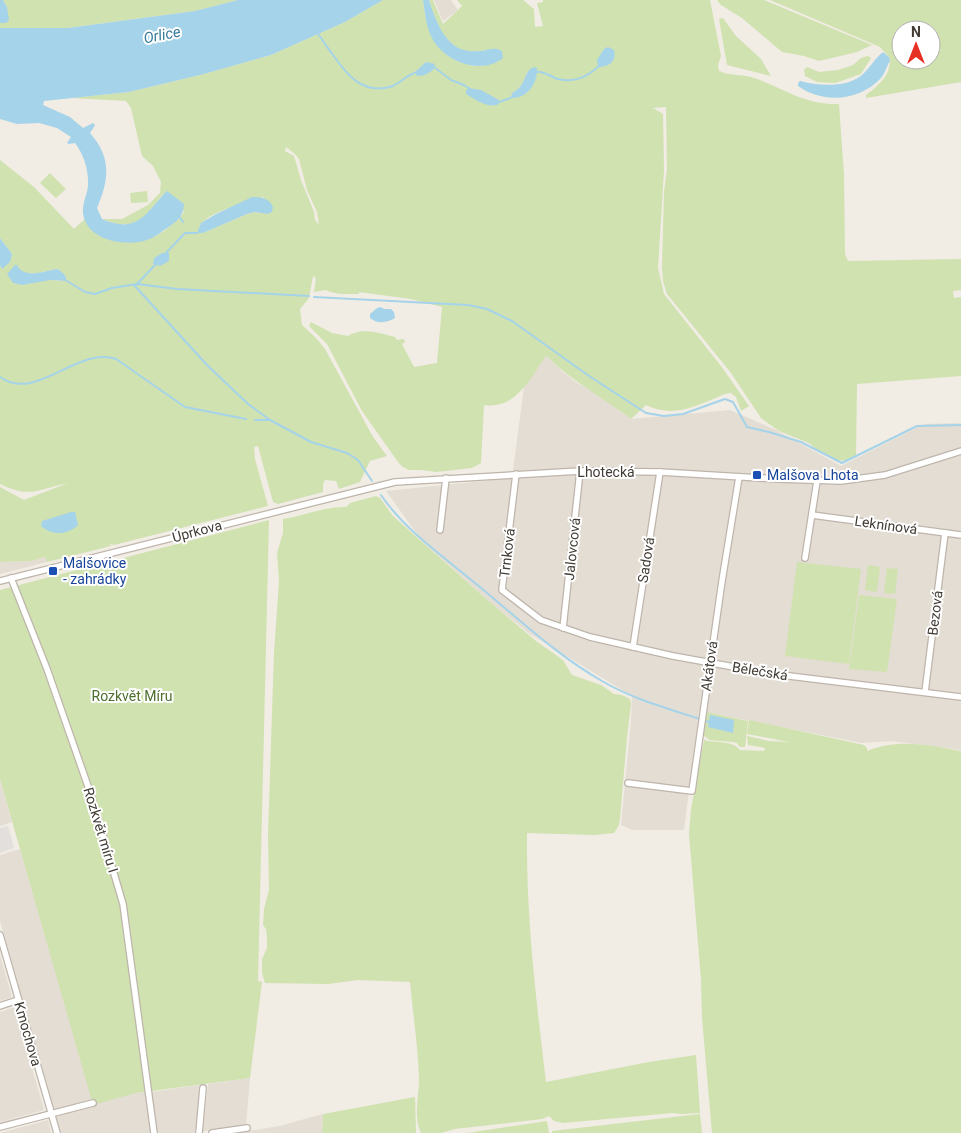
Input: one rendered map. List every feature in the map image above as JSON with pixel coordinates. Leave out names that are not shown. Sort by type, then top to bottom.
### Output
[{"type":"street","name":"Lhotecká","points":[[395,482],[580,471],[660,472],[817,481],[863,479],[885,475],[961,451]]},
{"type":"street","name":"Jalovcová","points":[[563,628],[580,471]]},
{"type":"street","name":"Sadová","points":[[633,647],[660,472]]},
{"type":"street","name":"Trnková","points":[[516,474],[502,590],[541,620],[563,628]]},
{"type":"street","name":"Akátová","points":[[628,783],[692,791],[739,477]]},
{"type":"street","points":[[440,530],[446,478]]},
{"type":"street","points":[[805,558],[817,481]]},
{"type":"street","name":"Úprkova","points":[[0,581],[395,482]]},
{"type":"street","name":"Leknínová","points":[[812,515],[961,535]]},
{"type":"street","name":"Bezová","points":[[925,692],[945,533]]},
{"type":"street","name":"Rozkvět míru I","points":[[11,578],[48,669],[90,792],[123,904],[154,1133]]},
{"type":"street","name":"Bělečská","points":[[563,628],[590,637],[633,647],[773,674],[961,697]]},
{"type":"street","name":"Kmochova","points":[[0,935],[57,1133]]},
{"type":"street","points":[[0,1006],[18,1000]]},
{"type":"street","points":[[199,1133],[203,1088]]},
{"type":"street","points":[[0,1127],[93,1103]]},
{"type":"street","points":[[212,1133],[247,1128]]},
{"type":"shaded area","points":[[434,0],[451,0],[458,10],[443,21]]},
{"type":"shaded area","points":[[546,356],[577,383],[593,391],[631,419],[730,410],[776,430],[841,466],[924,424],[961,423],[961,750],[892,741],[862,743],[699,711],[684,830],[632,830],[621,825],[632,696],[527,632],[490,602],[422,541],[386,491],[512,478],[524,387]]},
{"type":"shaded area","points":[[45,557],[47,562],[0,574],[0,562],[31,561]]},
{"type":"shaded area","points":[[0,779],[12,822],[0,826]]},
{"type":"shaded area","points":[[8,826],[14,848],[0,853],[0,828]]},
{"type":"shaded area","points":[[20,849],[76,1043],[136,1093],[146,1092],[152,1133],[61,1133],[0,921],[0,855]]},
{"type":"shaded area","points":[[0,955],[12,997],[0,1001]]},
{"type":"shaded area","points":[[15,1007],[44,1110],[0,1122],[0,1012]]},
{"type":"shaded area","points":[[250,1078],[246,1126],[203,1131],[208,1084]]},
{"type":"shaded area","points":[[199,1085],[196,1133],[156,1133],[151,1092]]},
{"type":"shaded area","points":[[323,1114],[322,1133],[237,1133],[279,1126]]},
{"type":"shaded area","points":[[48,1120],[51,1133],[0,1133]]},
{"type":"green space","points":[[3,0],[238,0],[195,11],[68,28],[0,28],[0,23],[6,23],[7,7]]},
{"type":"green space","points":[[383,0],[423,0],[426,21],[447,55],[473,66],[481,66],[499,61],[487,50],[474,52],[464,50],[447,40],[437,22],[429,0],[433,0],[443,24],[462,6],[457,0],[523,0],[534,9],[535,27],[543,26],[537,3],[543,2],[543,0],[710,0],[721,56],[718,65],[719,71],[754,78],[795,96],[815,102],[839,104],[844,175],[845,254],[848,261],[961,259],[961,290],[953,291],[954,298],[961,297],[961,376],[857,384],[856,456],[848,461],[837,460],[818,451],[809,443],[779,431],[761,418],[731,373],[667,294],[662,268],[664,192],[667,169],[666,107],[653,108],[663,114],[664,170],[658,268],[664,294],[721,366],[749,406],[741,411],[736,397],[731,393],[677,411],[667,411],[646,405],[631,419],[577,381],[546,356],[528,383],[513,398],[505,403],[484,405],[481,463],[472,468],[436,472],[409,470],[398,462],[362,411],[327,344],[309,326],[311,322],[332,333],[348,336],[365,331],[395,337],[397,340],[404,339],[405,342],[402,344],[414,367],[437,363],[442,307],[411,299],[359,292],[359,294],[351,294],[326,290],[314,292],[316,278],[313,276],[309,298],[300,309],[302,325],[325,349],[373,437],[387,456],[370,461],[360,482],[339,489],[336,481],[325,480],[323,492],[278,504],[273,502],[258,446],[254,447],[255,459],[268,506],[114,545],[110,544],[111,546],[47,562],[45,557],[31,561],[0,562],[0,487],[24,500],[68,483],[27,492],[11,489],[0,484],[0,265],[2,268],[9,262],[12,254],[0,238],[0,160],[34,187],[74,229],[85,219],[92,231],[122,241],[139,242],[154,237],[174,223],[184,212],[163,194],[144,217],[131,224],[123,225],[102,219],[122,219],[148,205],[160,193],[161,182],[153,166],[142,156],[131,108],[126,101],[71,98],[129,92],[204,74],[271,55],[345,22]],"holes":[[[536,68],[536,79],[531,88],[526,93],[512,93],[522,84],[527,72]],[[286,147],[299,159],[307,190],[317,212],[319,225],[315,220],[314,212],[294,156],[285,151]],[[263,197],[273,207],[260,213],[247,214],[203,233],[199,227],[210,216]],[[16,265],[20,270],[30,274],[58,269],[67,279],[62,281],[45,280],[28,284],[13,283]]]},
{"type":"green space","points":[[717,0],[764,0],[872,45],[857,52],[819,61],[782,52],[742,18],[721,5]]},
{"type":"green space","points":[[770,0],[961,0],[961,82],[866,98],[866,95],[887,74],[890,63],[889,57],[880,47]]},
{"type":"green space","points":[[723,18],[736,36],[761,59],[771,76],[727,65],[719,19]]},
{"type":"green space","points":[[868,56],[871,58],[861,74],[835,83],[817,82],[805,76],[804,70],[807,67],[819,72],[838,70],[853,65],[861,58]]},
{"type":"green space","points":[[50,173],[66,189],[56,198],[40,183]]},
{"type":"green space","points":[[147,191],[148,202],[131,203],[130,193]]},
{"type":"green space","points":[[376,496],[380,498],[393,516],[483,596],[536,641],[563,660],[572,675],[601,685],[614,694],[630,699],[620,818],[619,825],[614,833],[595,835],[527,833],[530,926],[546,1082],[696,1055],[700,1113],[673,1113],[563,1123],[554,1121],[549,1116],[542,1119],[455,1129],[441,1133],[421,1133],[417,1120],[419,1079],[410,982],[358,980],[328,984],[265,983],[262,973],[262,959],[267,948],[266,929],[263,925],[264,909],[269,890],[268,834],[274,653],[279,581],[277,553],[283,533],[283,519],[331,508],[346,507],[350,503]]},
{"type":"green space","name":"Rozkvět Míru","points":[[269,520],[258,981],[262,982],[250,1078],[136,1093],[93,1105],[0,779],[0,590]]},
{"type":"green space","points":[[797,562],[861,569],[849,664],[785,656]]},
{"type":"green space","points":[[868,565],[880,567],[877,592],[865,590]]},
{"type":"green space","points":[[887,568],[898,569],[895,594],[884,593]]},
{"type":"green space","points":[[859,595],[897,599],[887,672],[849,669]]},
{"type":"green space","points":[[706,712],[748,721],[745,747],[740,747],[737,743],[733,742],[710,740],[703,735]]},
{"type":"green space","points":[[749,720],[864,745],[867,751],[890,745],[914,744],[961,751],[961,1133],[712,1133],[689,834],[691,809],[704,740],[728,743],[740,750],[764,751],[765,748],[748,745],[747,736],[769,741],[789,742],[747,734]]},
{"type":"green space","points":[[415,1097],[416,1133],[322,1133],[323,1114]]},
{"type":"green space","points":[[700,1114],[702,1133],[552,1133],[552,1131]]},
{"type":"green space","points":[[547,1121],[549,1133],[467,1133]]},
{"type":"water","points":[[0,0],[3,0],[7,7],[9,20],[6,23],[0,23]]},
{"type":"water","name":"Orlice","points":[[238,0],[383,0],[345,22],[271,55],[129,92],[44,101],[43,105],[70,117],[83,128],[93,123],[95,125],[90,133],[102,151],[106,169],[104,188],[97,208],[102,219],[119,224],[132,223],[144,216],[167,191],[184,204],[184,209],[178,220],[147,240],[129,243],[108,240],[99,236],[91,230],[83,213],[88,175],[81,153],[75,143],[67,143],[71,137],[57,128],[39,123],[17,124],[0,119],[0,28],[68,28],[195,11]]},
{"type":"water","points":[[423,0],[429,0],[440,28],[452,43],[468,51],[499,50],[502,51],[503,58],[484,66],[474,66],[453,59],[437,46],[432,38],[426,20]]},
{"type":"water","points":[[608,47],[614,50],[613,60],[609,65],[598,67],[597,60],[604,49]]},
{"type":"water","points":[[883,52],[889,57],[890,61],[884,73],[880,79],[862,92],[840,98],[818,96],[798,86],[800,81],[824,85],[849,82],[862,75]]},
{"type":"water","points":[[426,62],[435,64],[433,70],[425,75],[417,76],[415,72]]},
{"type":"water","points":[[537,68],[537,74],[530,89],[522,96],[511,98],[512,93],[523,83],[530,69]]},
{"type":"water","points":[[468,88],[481,90],[499,100],[499,104],[486,105],[478,101],[466,94]]},
{"type":"water","points":[[252,197],[267,200],[273,207],[272,212],[268,214],[255,212],[247,214],[203,233],[197,233],[201,223]]},
{"type":"water","points":[[0,238],[12,254],[10,262],[2,269],[0,265]]},
{"type":"water","points":[[162,253],[169,253],[169,261],[160,266],[153,264],[154,258]]},
{"type":"water","points":[[16,264],[20,269],[30,273],[58,269],[65,275],[67,281],[50,280],[22,285],[13,283],[7,274]]},
{"type":"water","points":[[381,307],[391,309],[394,312],[395,318],[382,322],[370,318],[370,314]]},
{"type":"water","points":[[75,512],[78,525],[70,531],[55,533],[41,526],[42,521]]},
{"type":"water","points":[[710,715],[734,720],[733,733],[708,727]]},
{"type":"waterway","points":[[317,32],[350,76],[363,85],[371,88],[390,87],[418,72]]},
{"type":"waterway","points":[[535,72],[544,73],[558,79],[575,80],[585,76],[599,66]]},
{"type":"waterway","points":[[434,67],[451,80],[470,89]]},
{"type":"waterway","points":[[499,102],[513,97]]},
{"type":"waterway","points":[[179,216],[183,222]]},
{"type":"waterway","points":[[164,255],[185,233],[197,233]]},
{"type":"waterway","points":[[137,284],[156,264]]},
{"type":"waterway","points":[[67,281],[85,292],[95,294],[112,288],[137,284],[177,289],[309,296]]},
{"type":"waterway","points":[[134,285],[207,365],[248,404],[270,420],[311,442],[347,453],[358,460],[372,481]]},
{"type":"waterway","points":[[314,297],[468,305],[487,309],[512,321],[589,376],[646,413],[664,416],[683,414],[725,399],[733,402],[747,427],[801,442],[842,463],[917,426],[961,425]]},
{"type":"waterway","points":[[0,377],[14,383],[28,383],[86,360],[101,357],[116,359],[185,407],[246,419]]},
{"type":"waterway","points":[[255,420],[270,420]]},
{"type":"waterway","points":[[381,495],[402,521],[415,533],[570,660],[602,681],[627,694],[709,722]]},
{"type":"place","name":"Malšova Lhota","points":[[757,475]]},
{"type":"place","name":"Malšovice - zahrádky","points":[[53,571]]}]
